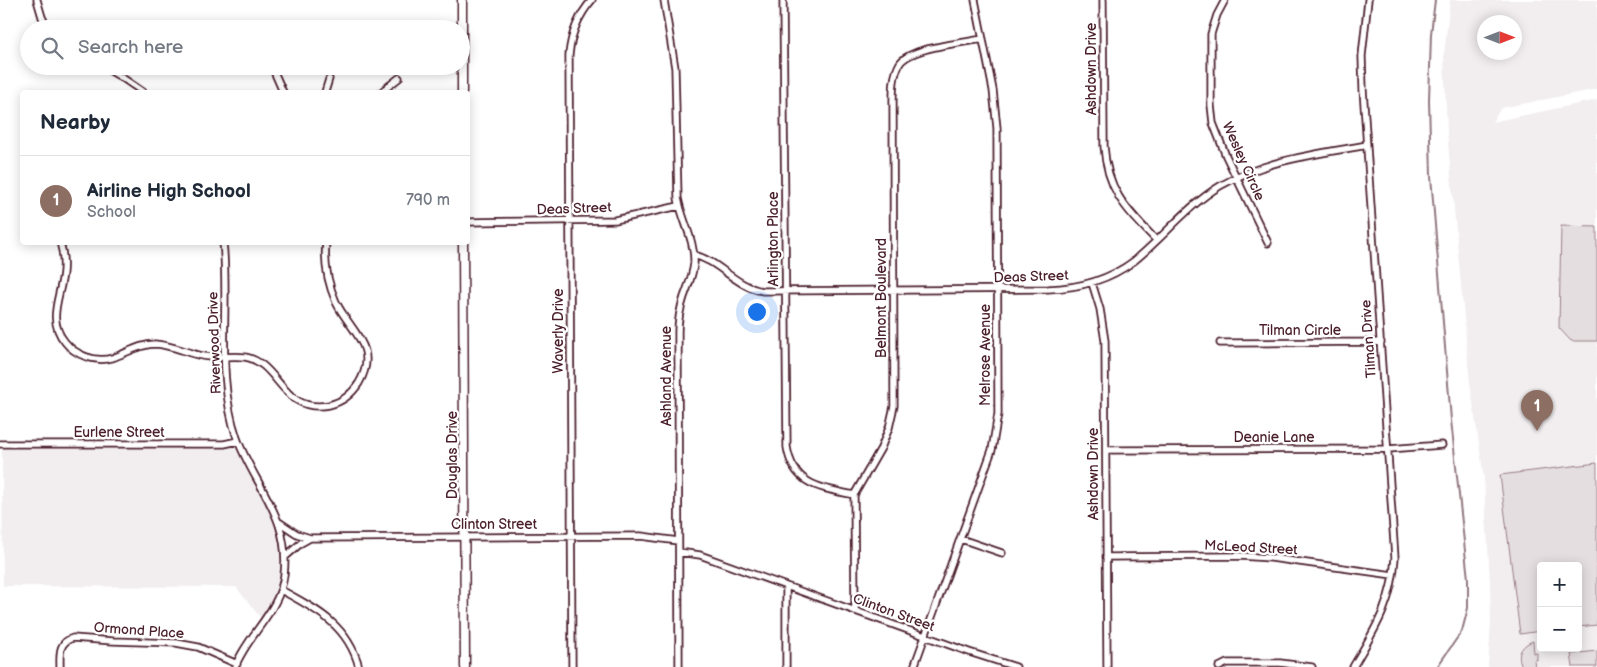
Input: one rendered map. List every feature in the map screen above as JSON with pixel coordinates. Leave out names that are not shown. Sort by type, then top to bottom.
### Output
[{"type":"street","points":[[37,0],[44,20]]},
{"type":"street","points":[[462,0],[462,20]]},
{"type":"street","name":"Waverly Drive","points":[[572,667],[570,46],[578,21],[592,0]]},
{"type":"street","name":"Ashland Avenue","points":[[664,0],[675,68],[678,198],[694,255],[693,270],[683,299],[678,323],[679,667]]},
{"type":"street","name":"Arlington Place","points":[[783,0],[786,438],[790,460],[797,472],[808,482],[822,488],[854,495]]},
{"type":"street","name":"Melrose Avenue","points":[[914,667],[992,450],[996,428],[998,402],[997,128],[993,90],[975,0]]},
{"type":"street","name":"Ashdown Drive","points":[[1103,0],[1104,146],[1106,165],[1119,200],[1156,240]]},
{"type":"street","name":"Wesley Circle","points":[[1225,0],[1217,15],[1211,34],[1211,105],[1216,131],[1268,243]]},
{"type":"street","name":"Tilman Drive","points":[[1353,667],[1370,640],[1383,613],[1394,575],[1395,544],[1362,70],[1368,0]]},
{"type":"street","name":"Belmont Boulevard","points":[[854,611],[854,495],[881,448],[892,414],[895,395],[893,102],[896,71],[904,59],[917,52],[982,39]]},
{"type":"street","points":[[118,75],[140,90]]},
{"type":"street","points":[[275,75],[282,90]]},
{"type":"street","points":[[462,75],[462,90]]},
{"type":"street","points":[[384,90],[399,78]]},
{"type":"street","points":[[326,90],[329,79]]},
{"type":"street","name":"Deas Street","points":[[694,255],[706,258],[752,288],[763,290],[1060,289],[1092,283],[1124,267],[1156,240],[1192,205],[1236,177],[1279,162],[1367,145]]},
{"type":"street","name":"Deas Street","points":[[470,222],[615,220],[679,206]]},
{"type":"street","points":[[61,245],[63,274],[56,301],[55,317],[64,342],[75,351],[84,356],[104,359],[154,344],[170,346],[201,356],[244,357],[259,362],[291,397],[304,403],[319,406],[335,403],[346,398],[354,390],[363,375],[365,366],[365,351],[358,334],[336,302],[327,269],[326,245]]},
{"type":"street","name":"Riverwood Drive","points":[[223,245],[225,356],[230,412],[238,440],[279,522],[285,558],[281,590],[270,613],[244,647],[236,665]]},
{"type":"street","name":"Douglas Drive","points":[[463,245],[465,667]]},
{"type":"street","name":"Ashdown Drive","points":[[1092,283],[1100,309],[1105,341],[1107,667]]},
{"type":"street","name":"Tilman Circle","points":[[1220,343],[1381,342]]},
{"type":"street","name":"Eurlene Street","points":[[0,444],[224,444],[238,440]]},
{"type":"street","name":"Deanie Lane","points":[[1106,450],[1388,448],[1442,445]]},
{"type":"street","name":"Clinton Street","points":[[279,522],[297,534],[310,538],[647,536],[678,541]]},
{"type":"street","points":[[285,558],[301,543],[310,538]]},
{"type":"street","points":[[961,539],[1002,553]]},
{"type":"street","name":"Clinton Street","points":[[678,552],[700,555],[1000,665],[1016,667]]},
{"type":"street","name":"McLeod Street","points":[[1106,558],[1263,557],[1394,575]]},
{"type":"street","points":[[786,586],[786,667]]},
{"type":"street","points":[[281,590],[322,613],[335,625],[350,645],[359,667]]},
{"type":"street","name":"Ormond Place","points":[[60,667],[62,646],[68,639],[73,638],[181,644],[209,651],[236,665]]},
{"type":"street","points":[[1219,667],[1227,663],[1280,663],[1312,667]]},
{"type":"shaded area","points":[[1450,0],[1597,0],[1597,89],[1501,108],[1492,122],[1597,100],[1597,667],[1488,667],[1491,621],[1484,478],[1470,383],[1447,132],[1444,55]]},
{"type":"shaded area","points":[[1561,226],[1597,227],[1597,341],[1571,341],[1559,328]]},
{"type":"shaded area","points":[[238,441],[282,535],[283,582],[264,622],[236,587],[3,586],[2,445],[224,444]]},
{"type":"shaded area","points":[[1597,463],[1597,625],[1582,627],[1582,562],[1537,562],[1537,632],[1520,634],[1500,475]]},
{"type":"shaded area","points":[[1533,641],[1534,653],[1537,653],[1537,660],[1534,660],[1535,667],[1523,667],[1519,655],[1520,651],[1525,645]]},
{"type":"shaded area","points":[[1597,651],[1597,667],[1573,667],[1571,654]]},
{"type":"waterway","points":[[1435,0],[1431,34],[1429,100],[1431,176],[1451,420],[1468,579],[1468,608],[1462,631],[1437,667]]},
{"type":"place","name":"Airline High School","points":[[1537,431]]}]
